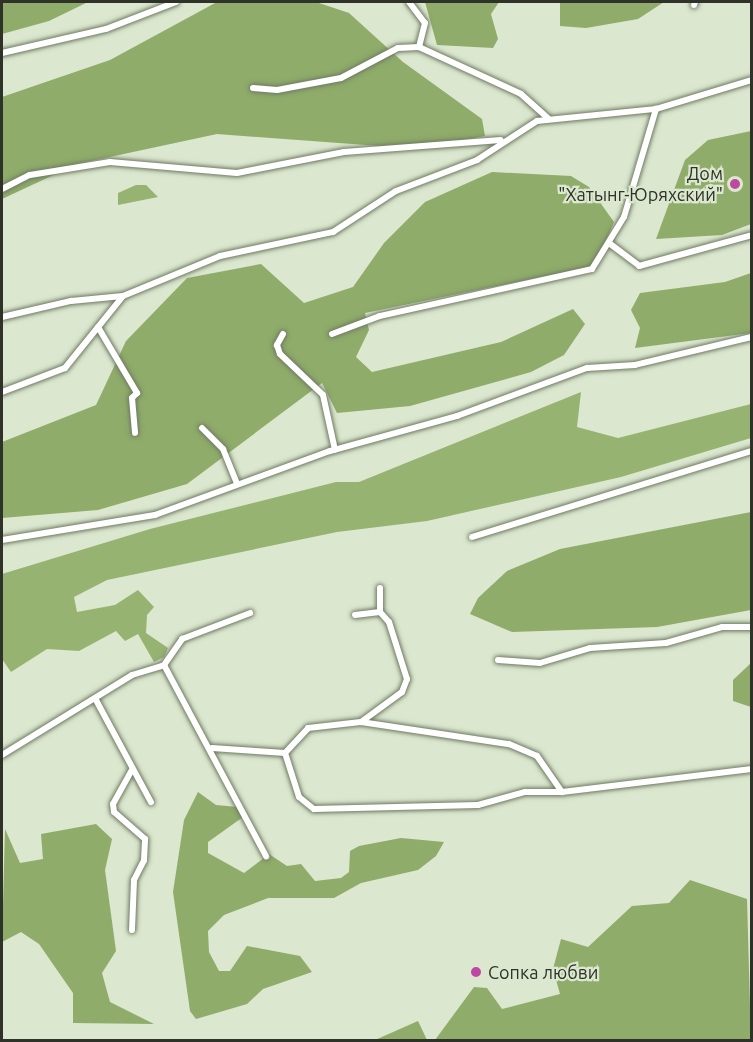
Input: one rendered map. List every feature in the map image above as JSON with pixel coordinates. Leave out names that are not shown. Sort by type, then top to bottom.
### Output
[{"type":"street","points":[[2,53],[106,29],[176,2]]},
{"type":"street","points":[[409,2],[425,23],[419,47]]},
{"type":"street","points":[[253,88],[278,90],[341,78],[398,48],[419,47],[521,94],[548,118]]},
{"type":"street","points":[[2,317],[71,300],[123,296],[220,256],[341,229],[396,191],[466,166],[502,140],[548,118],[584,120],[656,109],[752,80]]},
{"type":"street","points":[[332,333],[396,312],[573,277],[598,264],[627,210],[656,109]]},
{"type":"street","points":[[2,189],[37,173],[110,162],[237,173],[344,152],[502,140]]},
{"type":"street","points":[[609,243],[639,266],[752,235]]},
{"type":"street","points":[[2,392],[65,368],[123,296]]},
{"type":"street","points":[[98,327],[137,393],[132,398],[135,433]]},
{"type":"street","points":[[283,334],[280,354],[323,395],[335,450]]},
{"type":"street","points":[[2,540],[155,515],[335,450],[458,416],[587,368],[644,363],[752,338]]},
{"type":"street","points":[[202,428],[223,449],[237,484]]},
{"type":"street","points":[[472,537],[752,451]]},
{"type":"street","points":[[361,722],[407,683],[397,636],[380,612],[380,588]]},
{"type":"street","points":[[355,615],[380,612]]},
{"type":"street","points":[[2,755],[96,700],[132,675],[164,665],[182,639],[250,613]]},
{"type":"street","points":[[498,660],[540,663],[590,648],[666,642],[722,627],[752,627]]},
{"type":"street","points":[[164,665],[212,748],[266,856]]},
{"type":"street","points":[[96,700],[151,802]]},
{"type":"street","points":[[285,753],[308,728],[361,722],[509,744],[537,756],[561,792]]},
{"type":"street","points":[[212,748],[285,753]]},
{"type":"street","points":[[285,753],[298,797],[314,809],[478,806],[525,792],[561,792],[752,769]]},
{"type":"street","points":[[132,770],[113,804],[114,812],[145,839],[144,860],[134,880],[132,930]]},
{"type":"shaded area","points":[[2,2],[88,2],[49,21],[2,34]]},
{"type":"shaded area","points":[[217,2],[316,2],[349,13],[403,62],[482,119],[485,136],[428,147],[393,147],[217,134],[77,164],[2,199],[2,97],[110,60]]},
{"type":"shaded area","points":[[425,2],[499,2],[491,14],[498,39],[493,48],[437,45]]},
{"type":"shaded area","points":[[560,2],[664,2],[638,19],[586,28],[560,26]]},
{"type":"shaded area","points":[[751,131],[751,224],[722,235],[656,239],[685,160],[708,140]]},
{"type":"shaded area","points":[[492,172],[571,176],[589,187],[614,222],[598,260],[590,267],[365,313],[369,330],[356,357],[372,372],[501,342],[573,309],[585,324],[564,355],[531,372],[410,406],[337,413],[322,383],[187,484],[98,510],[2,518],[2,442],[96,405],[126,341],[187,278],[261,264],[304,303],[353,287],[384,243],[425,202]]},
{"type":"shaded area","points":[[136,185],[146,185],[158,197],[118,205],[118,193]]},
{"type":"shaded area","points":[[751,273],[751,333],[635,348],[640,328],[631,310],[640,293],[725,282]]},
{"type":"shaded area","points":[[581,392],[577,427],[618,438],[751,404],[751,438],[621,477],[427,521],[337,532],[107,580],[74,597],[77,612],[115,605],[138,590],[154,607],[147,615],[146,633],[168,648],[164,657],[154,662],[138,634],[125,641],[116,631],[79,651],[47,649],[11,672],[2,659],[2,574],[150,529],[336,482],[359,482]]},
{"type":"shaded area","points":[[751,512],[751,610],[657,627],[512,632],[470,614],[478,598],[507,571],[560,549]]},
{"type":"shaded area","points":[[751,663],[752,707],[733,701],[733,680]]},
{"type":"shaded area","points":[[198,792],[216,805],[238,807],[243,817],[208,842],[208,853],[244,873],[269,854],[287,866],[301,864],[315,881],[341,878],[349,872],[350,851],[359,846],[401,838],[444,842],[436,856],[418,870],[361,883],[334,898],[268,898],[224,915],[208,931],[209,952],[219,971],[230,971],[247,946],[300,956],[312,972],[263,989],[247,1004],[196,1019],[190,1011],[173,892],[184,820]]},
{"type":"shaded area","points":[[96,824],[112,839],[105,870],[116,951],[102,973],[110,1002],[154,1024],[73,1023],[73,993],[39,944],[21,932],[2,942],[5,829],[20,863],[43,859],[41,834]]},
{"type":"shaded area","points":[[690,880],[747,899],[751,1040],[435,1040],[474,987],[487,988],[502,1009],[560,994],[553,969],[561,939],[588,947],[632,906],[669,903]]},
{"type":"shaded area","points":[[418,1021],[427,1040],[375,1040]]},
{"type":"place","name":"Дом \"Хатынг-Юряхский\"","points":[[735,184]]},
{"type":"place","name":"Сопка любви","points":[[476,972]]}]
